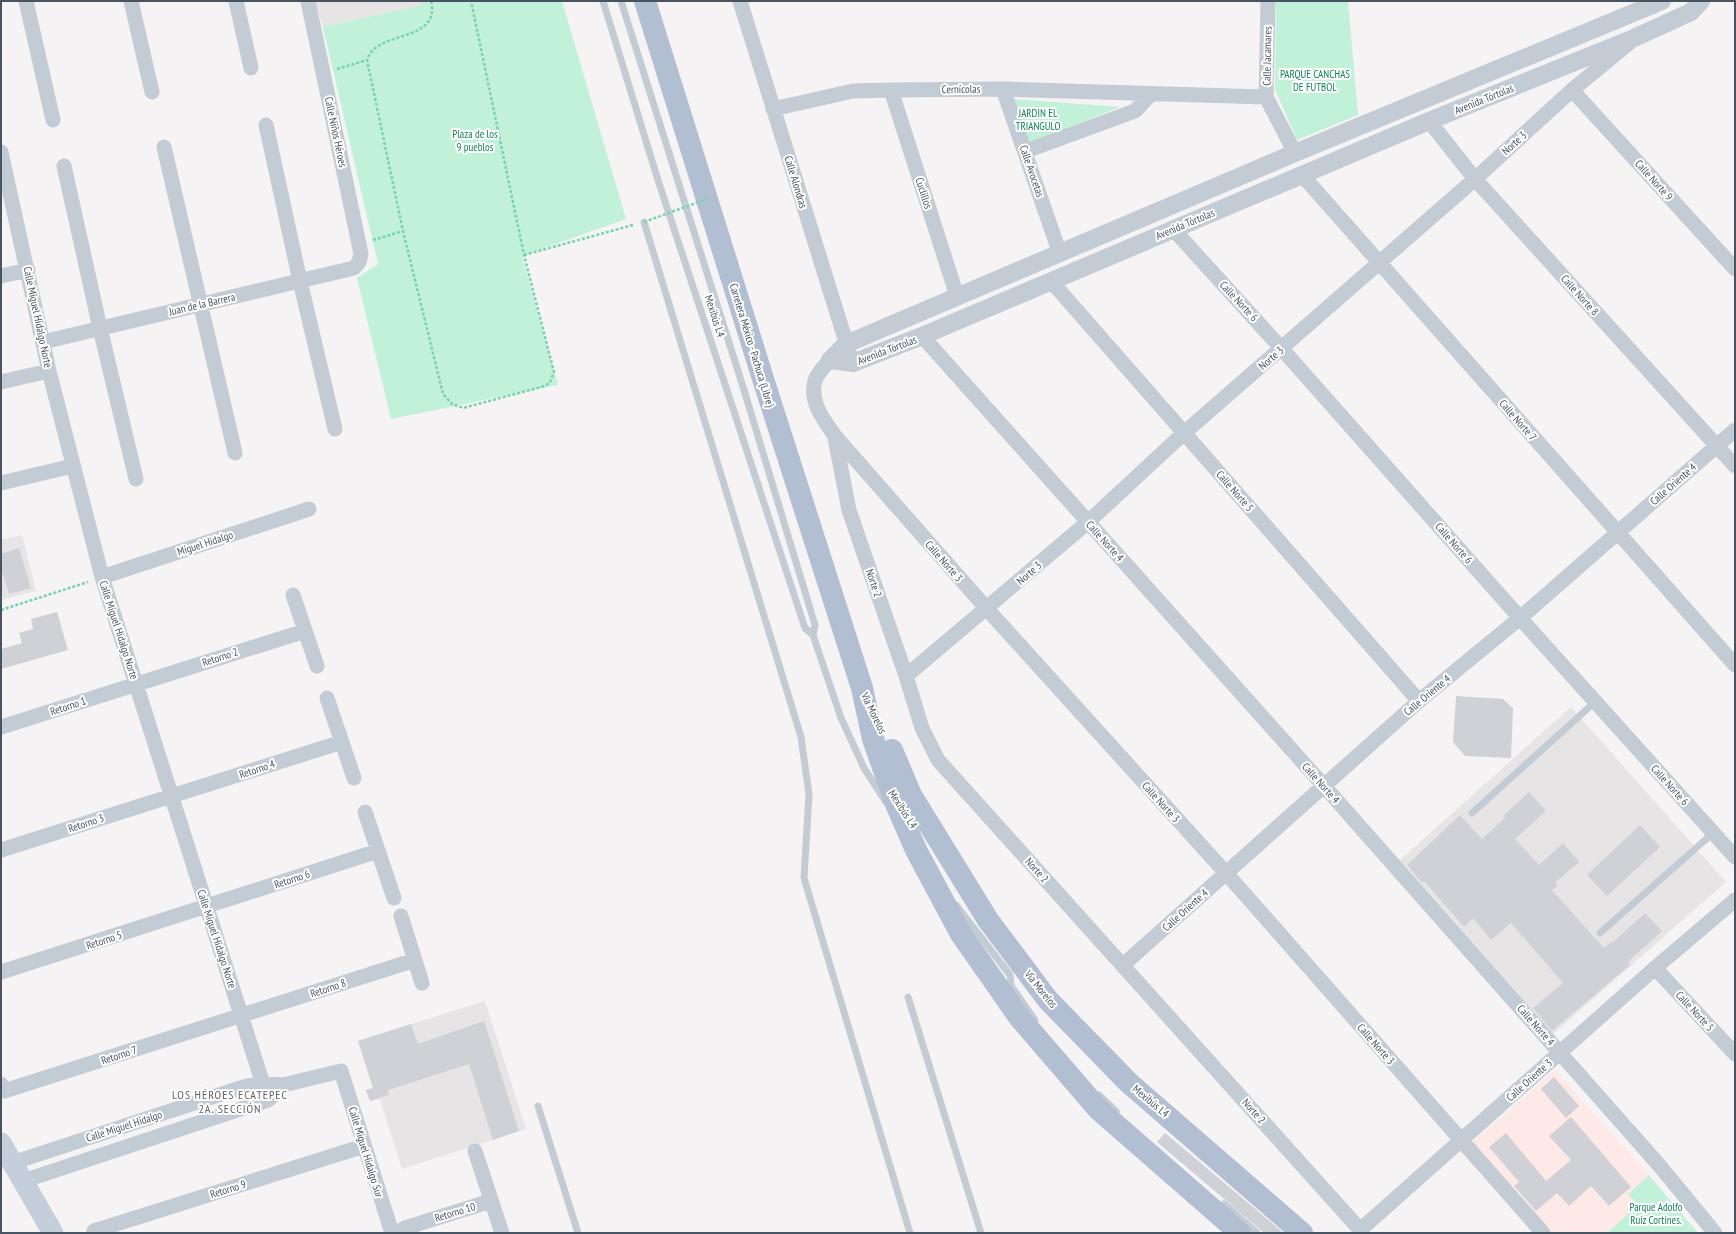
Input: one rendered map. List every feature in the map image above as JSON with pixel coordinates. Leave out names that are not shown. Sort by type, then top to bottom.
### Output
[{"type":"main road","name":"Carretera México - Pachuca (Libre)","points":[[645,1],[764,382],[862,688]]},
{"type":"main road","name":"Vía Morelos","points":[[862,688],[873,739],[896,804],[916,850],[961,934],[1019,1017],[1099,1110],[1240,1233]]},
{"type":"main road","name":"Vía Morelos","points":[[862,688],[911,795],[988,920],[1048,1000],[1129,1083],[1302,1233]]},
{"type":"main road","points":[[1,1143],[53,1233]]},
{"type":"street","points":[[26,1],[53,120]]},
{"type":"street","points":[[131,1],[152,92]]},
{"type":"street","points":[[236,1],[251,68]]},
{"type":"street","name":"Calle Niños Héroes","points":[[308,1],[362,254],[359,262]]},
{"type":"street","name":"Calle Jacamares","points":[[1268,1],[1266,97],[1295,153]]},
{"type":"street","name":"Avenida Tórtolas","points":[[830,360],[846,344],[957,296],[1060,254],[1295,153],[1662,1]]},
{"type":"street","name":"Calle Alondras","points":[[743,2],[773,109],[853,363]]},
{"type":"street","name":"Avenida Tórtolas","points":[[830,360],[853,363],[922,336],[1429,121],[1634,38],[1693,5]]},
{"type":"street","name":"Norte 3","points":[[906,676],[1088,522],[1184,433],[1475,179],[1572,90],[1634,38]]},
{"type":"street","name":"Cernícolas","points":[[773,109],[853,91],[891,90],[1004,89],[1266,97]]},
{"type":"street","name":"Calle Avocetas","points":[[1004,89],[1060,254]]},
{"type":"street","name":"Cuclillos","points":[[891,90],[957,296]]},
{"type":"street","name":"Calle Norte 9","points":[[1572,90],[1735,269]]},
{"type":"street","points":[[1026,151],[1135,111],[1151,94]]},
{"type":"street","name":"Calle Norte 8","points":[[1429,121],[1475,179],[1735,466]]},
{"type":"street","points":[[266,125],[300,281],[335,429]]},
{"type":"street","points":[[164,147],[235,453]]},
{"type":"street","name":"Calle Miguel Hidalgo Norte","points":[[1,152],[3,168],[28,270],[49,371],[102,577],[268,1100]]},
{"type":"street","points":[[64,166],[100,328],[136,479]]},
{"type":"street","name":"Calle Norte 7","points":[[1302,175],[1735,665]]},
{"type":"street","name":"Calle Norte 6","points":[[1173,229],[1282,349],[1520,618],[1735,857]]},
{"type":"street","name":"Juan de la Barrera","points":[[43,342],[354,268],[359,262]]},
{"type":"street","points":[[1,276],[28,270]]},
{"type":"street","name":"Calle Norte 5","points":[[1051,281],[1420,701]]},
{"type":"street","name":"Calle Norte 4","points":[[922,336],[1324,786],[1659,1165],[1715,1233]]},
{"type":"street","name":"Calle Norte 3","points":[[830,360],[821,370],[815,381],[814,401],[824,420],[835,436],[987,609],[1226,873],[1543,1233]]},
{"type":"street","points":[[1,382],[49,371]]},
{"type":"street","name":"Calle Oriente 4","points":[[1123,965],[1420,701],[1520,618],[1735,430]]},
{"type":"street","name":"Norte 2","points":[[835,436],[849,510],[906,676],[922,728],[938,760],[1361,1231]]},
{"type":"street","points":[[1,483],[73,466]]},
{"type":"street","name":"Miguel Hidalgo","points":[[102,577],[309,509]]},
{"type":"street","points":[[293,595],[317,666]]},
{"type":"street","name":"Retorno 2","points":[[136,684],[305,631]]},
{"type":"street","name":"Retorno 1","points":[[1,727],[136,684]]},
{"type":"street","points":[[327,698],[354,778]]},
{"type":"street","name":"Retorno 4","points":[[172,796],[342,742]]},
{"type":"street","name":"Retorno 3","points":[[1,850],[172,796]]},
{"type":"street","points":[[365,812],[394,898]]},
{"type":"street","name":"Retorno 6","points":[[207,907],[378,851]]},
{"type":"street","name":"Calle Oriente 3","points":[[1361,1231],[1655,968],[1735,900]]},
{"type":"street","name":"Retorno 5","points":[[1,972],[207,907]]},
{"type":"street","points":[[401,916],[422,983]]},
{"type":"street","name":"Retorno 8","points":[[241,1016],[415,960]]},
{"type":"street","name":"Calle Norte 5","points":[[1655,968],[1735,1054]]},
{"type":"street","name":"Retorno 7","points":[[1,1084],[4,1091],[241,1016]]},
{"type":"street","name":"Calle Miguel Hidalgo","points":[[12,1163],[243,1087],[262,1083],[283,1085],[341,1071]]},
{"type":"street","name":"Calle Miguel Hidalgo Sur","points":[[341,1071],[392,1233]]},
{"type":"street","name":"Calle Miguel Hidalgo","points":[[23,1181],[268,1100],[283,1085]]},
{"type":"street","points":[[79,1141],[85,1160]]},
{"type":"street","name":"Retorno 9","points":[[95,1233],[94,1231],[364,1146]]},
{"type":"street","points":[[475,1151],[502,1233]]},
{"type":"street","name":"Retorno 10","points":[[396,1233],[405,1228],[491,1201]]},
{"type":"lane","name":"Mexibús L4","points":[[604,1],[657,177],[802,621],[805,628],[813,635]]},
{"type":"lane","name":"Mexibús L4","points":[[621,1],[758,435],[815,625],[813,635],[841,718],[864,768],[916,850],[947,893]]},
{"type":"lane","points":[[644,222],[801,737],[809,794],[804,878],[910,1233]]},
{"type":"lane","points":[[1472,813],[1595,702]]},
{"type":"lane","points":[[1600,933],[1713,833]]},
{"type":"lane","points":[[952,899],[1010,975],[1011,986],[1040,1027]]},
{"type":"lane","points":[[1010,975],[1019,978]]},
{"type":"lane","points":[[908,997],[980,1233]]},
{"type":"lane","points":[[1092,1087],[1119,1114]]},
{"type":"lane","points":[[538,1106],[578,1233]]},
{"type":"lane","points":[[1215,1197],[1257,1233]]},
{"type":"lane","points":[[1265,1211],[1291,1233]]},
{"type":"path","points":[[431,1],[431,15],[427,24],[417,31],[376,47],[369,54],[367,60],[403,231],[443,394],[452,404],[462,408],[546,386],[550,382],[554,372],[524,255],[471,1]]},
{"type":"path","points":[[323,74],[367,60]]},
{"type":"path","points":[[524,255],[644,222],[707,199]]},
{"type":"path","points":[[359,244],[403,231]]},
{"type":"path","points":[[1,610],[102,577]]},
{"type":"shaded area","points":[[315,1],[422,1],[422,5],[323,27]]},
{"type":"shaded area","points":[[22,535],[36,591],[1,600],[1,540]]},
{"type":"shaded area","points":[[1571,707],[1726,882],[1553,1034],[1400,860]]},
{"type":"shaded area","points":[[485,1001],[526,1129],[402,1169],[380,1099],[370,1101],[366,1090],[373,1088],[358,1041]]},
{"type":"shaded area","points":[[1555,1070],[1649,1175],[1628,1194],[1638,1205],[1607,1233],[1552,1233],[1471,1144]]},
{"type":"green space","name":"Plaza de los 9 pueblos","points":[[422,1],[562,1],[626,219],[522,256],[558,385],[391,419],[357,278],[378,264],[323,27],[422,5]]},
{"type":"green space","name":"PARQUE CANCHAS DE FUTBOL","points":[[1276,1],[1348,1],[1358,115],[1297,140],[1275,89]]},
{"type":"green space","name":"JARDIN EL TRIANGULO","points":[[1011,99],[1120,107],[1027,144]]},
{"type":"green space","name":"Parque Adolfo Ruiz Cortines.","points":[[1649,1175],[1698,1233],[1607,1233],[1638,1205],[1628,1194]]},
{"type":"building","points":[[19,548],[31,588],[9,594],[1,569],[1,554]]},
{"type":"building","points":[[57,612],[68,650],[1,669],[1,649],[22,643],[19,633],[33,629],[31,619]]},
{"type":"building","points":[[1456,696],[1503,699],[1513,708],[1511,758],[1465,756],[1453,742]]},
{"type":"building","points":[[1529,792],[1546,811],[1515,839],[1539,865],[1563,843],[1579,862],[1555,883],[1557,886],[1552,890],[1604,948],[1611,942],[1612,943],[1645,913],[1662,931],[1628,962],[1630,965],[1552,1031],[1533,1008],[1563,983],[1511,923],[1491,940],[1473,918],[1464,927],[1424,881],[1422,883],[1407,865],[1460,815],[1482,839],[1505,818],[1503,816]]},
{"type":"building","points":[[1640,825],[1660,847],[1607,896],[1587,875]]},
{"type":"building","points":[[484,1021],[519,1131],[493,1140],[469,1064],[388,1090],[389,1095],[370,1101],[366,1090],[373,1088],[358,1041],[411,1024],[418,1044]]},
{"type":"building","points":[[1554,1077],[1579,1106],[1566,1118],[1541,1089]]},
{"type":"building","points":[[1571,1117],[1631,1187],[1609,1206],[1591,1186],[1569,1206],[1557,1193],[1536,1211],[1514,1186],[1519,1182],[1489,1147],[1506,1133],[1546,1181],[1571,1160],[1549,1136]]},
{"type":"building","points":[[1165,1133],[1283,1233],[1264,1233],[1157,1142]]},
{"type":"district","name":"LOS HÉROES ECATEPEC 2A. SECCIÓN","points":[[230,1102]]}]
